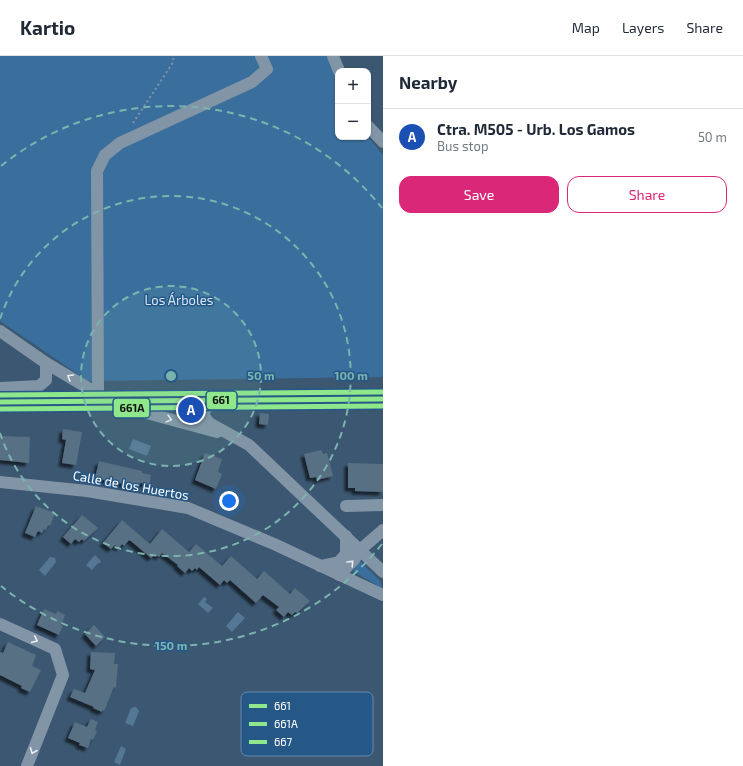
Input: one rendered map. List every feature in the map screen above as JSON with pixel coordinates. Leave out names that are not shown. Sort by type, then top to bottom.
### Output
[{"type":"highway","points":[[0,392],[98,394],[383,389]]},
{"type":"highway","points":[[0,402],[98,394],[215,401],[383,398]]},
{"type":"street","points":[[98,394],[97,170],[105,155],[120,143],[252,82],[266,69],[261,56]]},
{"type":"street","points":[[333,56],[338,68]]},
{"type":"street","points":[[371,129],[383,142]]},
{"type":"street","points":[[0,331],[46,363],[98,394],[233,436]]},
{"type":"street","points":[[0,388],[39,386],[46,380],[46,363]]},
{"type":"street","points":[[215,401],[206,408],[204,416],[209,423],[250,445],[383,572]]},
{"type":"street","name":"Calle de los Huertos","points":[[0,482],[87,491],[188,508],[274,544],[383,595]]},
{"type":"street","points":[[346,506],[383,506]]},
{"type":"street","points":[[339,575],[354,560],[360,550],[383,530]]},
{"type":"street","points":[[320,566],[339,562],[346,554],[346,536]]},
{"type":"street","name":"Calle de los Huertos","points":[[339,575],[383,604]]},
{"type":"street","points":[[0,624],[55,649],[63,675],[27,766]]},
{"type":"path","points":[[133,124],[172,64],[174,56]]},
{"type":"green space","name":"Los Árboles","points":[[0,56],[329,56],[335,71],[335,140],[370,140],[383,155],[383,377],[88,381],[0,321]]},
{"type":"green space","points":[[360,561],[380,581],[383,589],[353,571]]},
{"type":"shaded area","points":[[133,439],[151,446],[147,456],[129,449]]},
{"type":"shaded area","points":[[95,555],[101,561],[92,570],[86,565]]},
{"type":"shaded area","points":[[50,557],[55,558],[56,562],[45,576],[39,570]]},
{"type":"shaded area","points":[[204,597],[207,599],[205,602],[213,608],[208,613],[198,604]]},
{"type":"shaded area","points":[[238,612],[245,618],[232,632],[226,626]]},
{"type":"shaded area","points":[[136,707],[139,711],[133,726],[125,723],[131,708]]},
{"type":"shaded area","points":[[121,746],[126,749],[120,765],[114,762]]},
{"type":"building","points":[[260,413],[269,414],[268,425],[259,424]]},
{"type":"building","points":[[63,429],[82,432],[76,465],[62,463],[66,440],[62,439]]},
{"type":"building","points":[[0,436],[30,437],[29,463],[0,460]]},
{"type":"building","points":[[321,450],[323,454],[327,453],[333,476],[317,480],[316,477],[310,478],[304,454]]},
{"type":"building","points":[[205,453],[222,459],[218,472],[222,474],[216,489],[195,480]]},
{"type":"building","points":[[99,461],[142,471],[142,473],[151,475],[149,485],[140,483],[139,487],[95,478]]},
{"type":"building","points":[[348,463],[383,464],[383,492],[355,491],[355,488],[348,488]]},
{"type":"building","points":[[36,506],[55,513],[50,526],[48,525],[46,530],[44,529],[42,533],[38,531],[35,537],[25,533]]},
{"type":"building","points":[[82,515],[98,528],[84,541],[82,539],[79,542],[75,539],[71,544],[63,537]]},
{"type":"building","points":[[122,520],[150,544],[162,529],[189,552],[196,544],[222,566],[231,556],[257,579],[264,571],[290,594],[295,588],[310,601],[297,613],[295,612],[292,615],[288,612],[284,617],[276,610],[279,607],[263,595],[256,603],[230,580],[227,583],[224,580],[220,585],[199,567],[197,570],[195,568],[192,571],[189,568],[185,573],[177,566],[178,565],[162,553],[159,557],[155,554],[151,558],[129,540],[124,546],[122,544],[119,548],[115,545],[111,549],[103,543]]},
{"type":"building","points":[[44,609],[56,614],[57,611],[65,615],[61,625],[63,626],[59,635],[37,625]]},
{"type":"building","points":[[94,625],[105,637],[96,646],[85,634]]},
{"type":"building","points":[[8,642],[36,655],[32,666],[41,670],[30,692],[21,688],[22,686],[0,675],[0,652],[3,653]]},
{"type":"building","points":[[91,652],[115,653],[114,664],[118,664],[116,688],[114,687],[104,711],[102,710],[102,712],[70,697],[74,689],[85,693],[95,670],[90,669]]},
{"type":"building","points":[[91,719],[98,722],[95,730],[97,731],[93,740],[91,739],[88,748],[79,745],[80,743],[68,738],[75,722],[87,727]]},
{"type":"transit line","name":"667","points":[[0,395],[383,392]]},
{"type":"transit line","name":"661","points":[[0,402],[383,399]]},
{"type":"transit line","name":"661A","points":[[0,409],[383,406]]},
{"type":"place","name":"Ctra. M505 - Urb. Los Gamos","points":[[191,410]]}]
